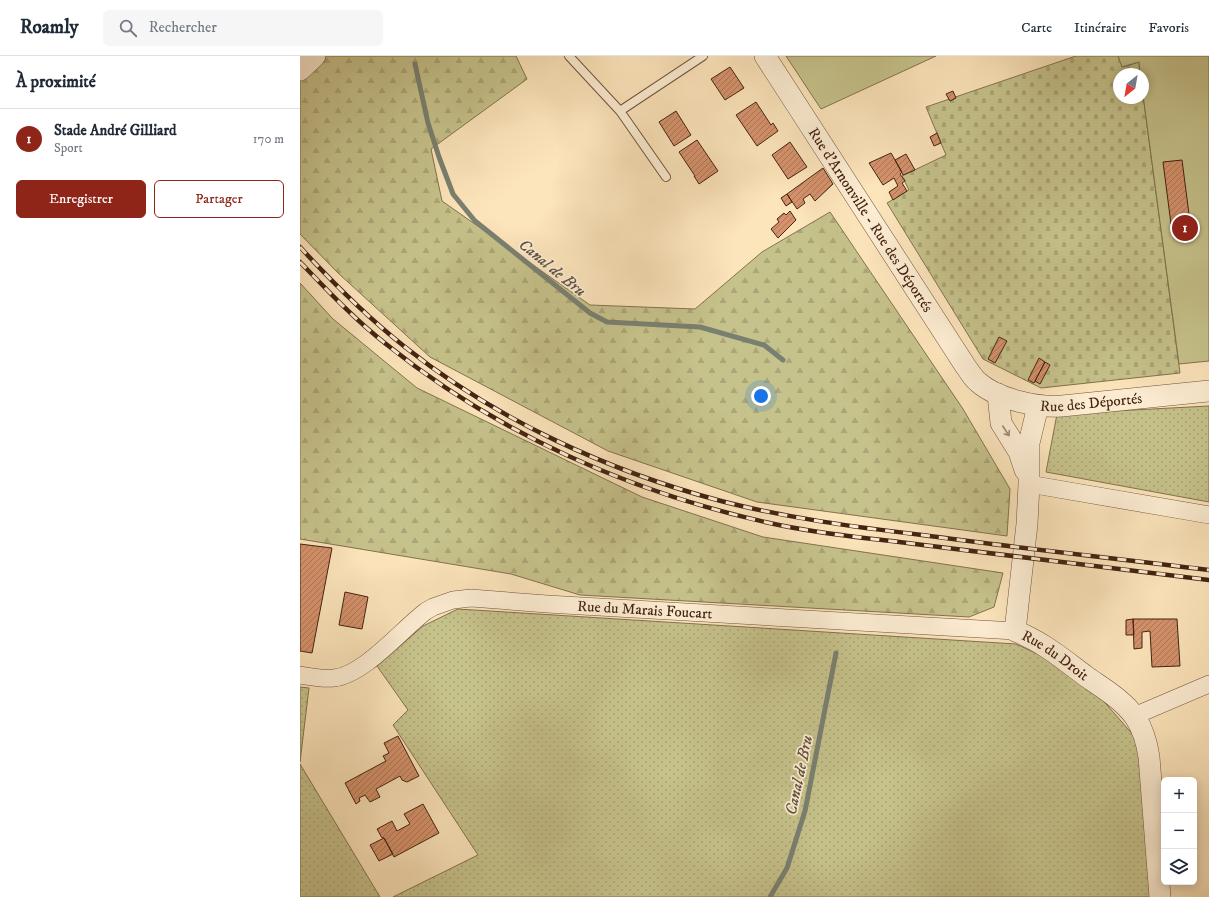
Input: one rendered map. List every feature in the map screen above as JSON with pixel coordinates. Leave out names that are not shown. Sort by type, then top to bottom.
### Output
[{"type":"street","points":[[300,70],[315,56]]},
{"type":"street","name":"Rue d'Arnonville - Rue des Déportés","points":[[765,56],[962,361],[978,382]]},
{"type":"street","name":"Rue des Déportés","points":[[978,382],[998,394],[1038,406],[1062,406],[1209,391]]},
{"type":"street","name":"Rue du Droit","points":[[998,394],[1001,423],[1019,452],[1029,484]]},
{"type":"street","name":"Rue du Droit","points":[[1038,406],[1029,444],[1027,524],[1015,631],[1042,644],[1120,701],[1134,716],[1145,738],[1149,757],[1160,897]]},
{"type":"street","points":[[1029,484],[1209,515]]},
{"type":"street","name":"Rue du Marais Foucart","points":[[300,675],[316,678],[334,678],[350,673],[366,664],[426,612],[453,600],[471,598],[554,605],[1015,631]]},
{"type":"street","points":[[1134,716],[1209,684]]},
{"type":"lane","points":[[569,56],[620,111],[666,177]]},
{"type":"lane","points":[[620,111],[703,56]]},
{"type":"green space","points":[[301,56],[516,56],[527,79],[431,149],[442,201],[590,305],[695,309],[762,252],[830,212],[963,409],[1010,489],[1007,536],[757,502],[608,451],[430,357],[338,273],[300,234]]},
{"type":"green space","points":[[786,56],[936,56],[821,109]]},
{"type":"green space","points":[[1076,56],[1118,56],[1123,67],[1139,62],[1140,68],[1113,68],[1113,104],[1144,104],[1180,373],[1041,388],[983,359],[887,203],[909,190],[902,176],[946,155],[926,107]]},
{"type":"green space","points":[[1118,56],[1209,56],[1209,361],[1179,364],[1144,104],[1149,104],[1149,68],[1140,68],[1139,62],[1122,67]]},
{"type":"green space","points":[[300,283],[333,319],[417,388],[642,497],[763,537],[1003,573],[994,607],[969,617],[580,595],[511,574],[300,539]]},
{"type":"green space","points":[[1209,406],[1209,502],[1046,472],[1057,414]]},
{"type":"green space","points":[[458,609],[1016,644],[1042,656],[1100,697],[1135,737],[1142,771],[1152,897],[393,897],[478,855],[393,725],[408,710],[377,666],[423,626]]},
{"type":"green space","points":[[300,687],[309,688],[300,762]]},
{"type":"green space","points":[[300,764],[380,897],[300,897]]},
{"type":"building","points":[[730,67],[744,88],[725,100],[711,79]]},
{"type":"building","points":[[953,91],[956,98],[950,101],[946,94]]},
{"type":"building","points":[[756,102],[771,125],[773,123],[778,131],[757,146],[736,115]]},
{"type":"building","points":[[676,111],[691,135],[674,146],[659,122]]},
{"type":"building","points":[[937,133],[941,143],[934,146],[930,137]]},
{"type":"building","points":[[697,140],[718,171],[699,184],[679,152]]},
{"type":"building","points":[[790,142],[807,167],[788,179],[772,155]]},
{"type":"building","points":[[891,153],[902,172],[900,174],[905,181],[902,183],[907,191],[893,200],[889,192],[898,186],[894,178],[883,185],[869,163]]},
{"type":"building","points":[[906,154],[915,170],[903,175],[895,160]]},
{"type":"building","points":[[1182,160],[1190,222],[1186,222],[1186,229],[1177,230],[1176,223],[1171,224],[1163,162]]},
{"type":"building","points":[[823,168],[833,184],[815,201],[810,194],[803,199],[805,203],[797,209],[787,194]]},
{"type":"building","points":[[787,194],[792,202],[786,206],[781,198]]},
{"type":"building","points":[[790,211],[796,220],[778,238],[771,229],[779,222],[777,219],[784,213],[786,215]]},
{"type":"building","points":[[999,337],[1007,341],[995,363],[988,359]]},
{"type":"building","points":[[1039,358],[1045,362],[1034,383],[1028,380]]},
{"type":"building","points":[[1045,362],[1050,365],[1040,384],[1035,381]]},
{"type":"building","points":[[300,544],[332,548],[312,653],[300,651]]},
{"type":"building","points":[[345,592],[368,597],[362,629],[339,625]]},
{"type":"building","points":[[1133,619],[1134,635],[1126,635],[1126,620]]},
{"type":"building","points":[[1133,619],[1177,619],[1180,666],[1152,667],[1150,631],[1142,632],[1142,648],[1134,649]]},
{"type":"building","points":[[398,736],[419,776],[407,782],[402,780],[400,776],[376,789],[380,797],[370,802],[365,795],[359,798],[360,801],[356,804],[345,783],[386,761],[383,756],[389,753],[384,743]]},
{"type":"building","points":[[423,804],[439,833],[394,857],[384,838],[382,838],[377,829],[392,821],[397,831],[410,824],[404,814]]},
{"type":"building","points":[[384,838],[393,854],[379,861],[370,845]]},
{"type":"waterway","name":"Canal de Bru","points":[[415,64],[428,123],[453,194],[475,221],[590,313],[607,322],[700,327],[764,345],[783,360]]},
{"type":"waterway","name":"Canal de Bru","points":[[770,897],[787,868],[805,811],[836,653]]},
{"type":"railway","points":[[300,247],[338,287],[377,324],[440,373],[477,398],[516,420],[555,440],[637,475],[721,501],[821,521],[871,529],[1209,570]]},
{"type":"railway","points":[[300,262],[363,325],[375,335],[429,376],[473,405],[566,455],[614,476],[664,494],[714,509],[804,530],[1209,580]]},
{"type":"place","name":"Stade André Gilliard","points":[[1185,228]]}]
